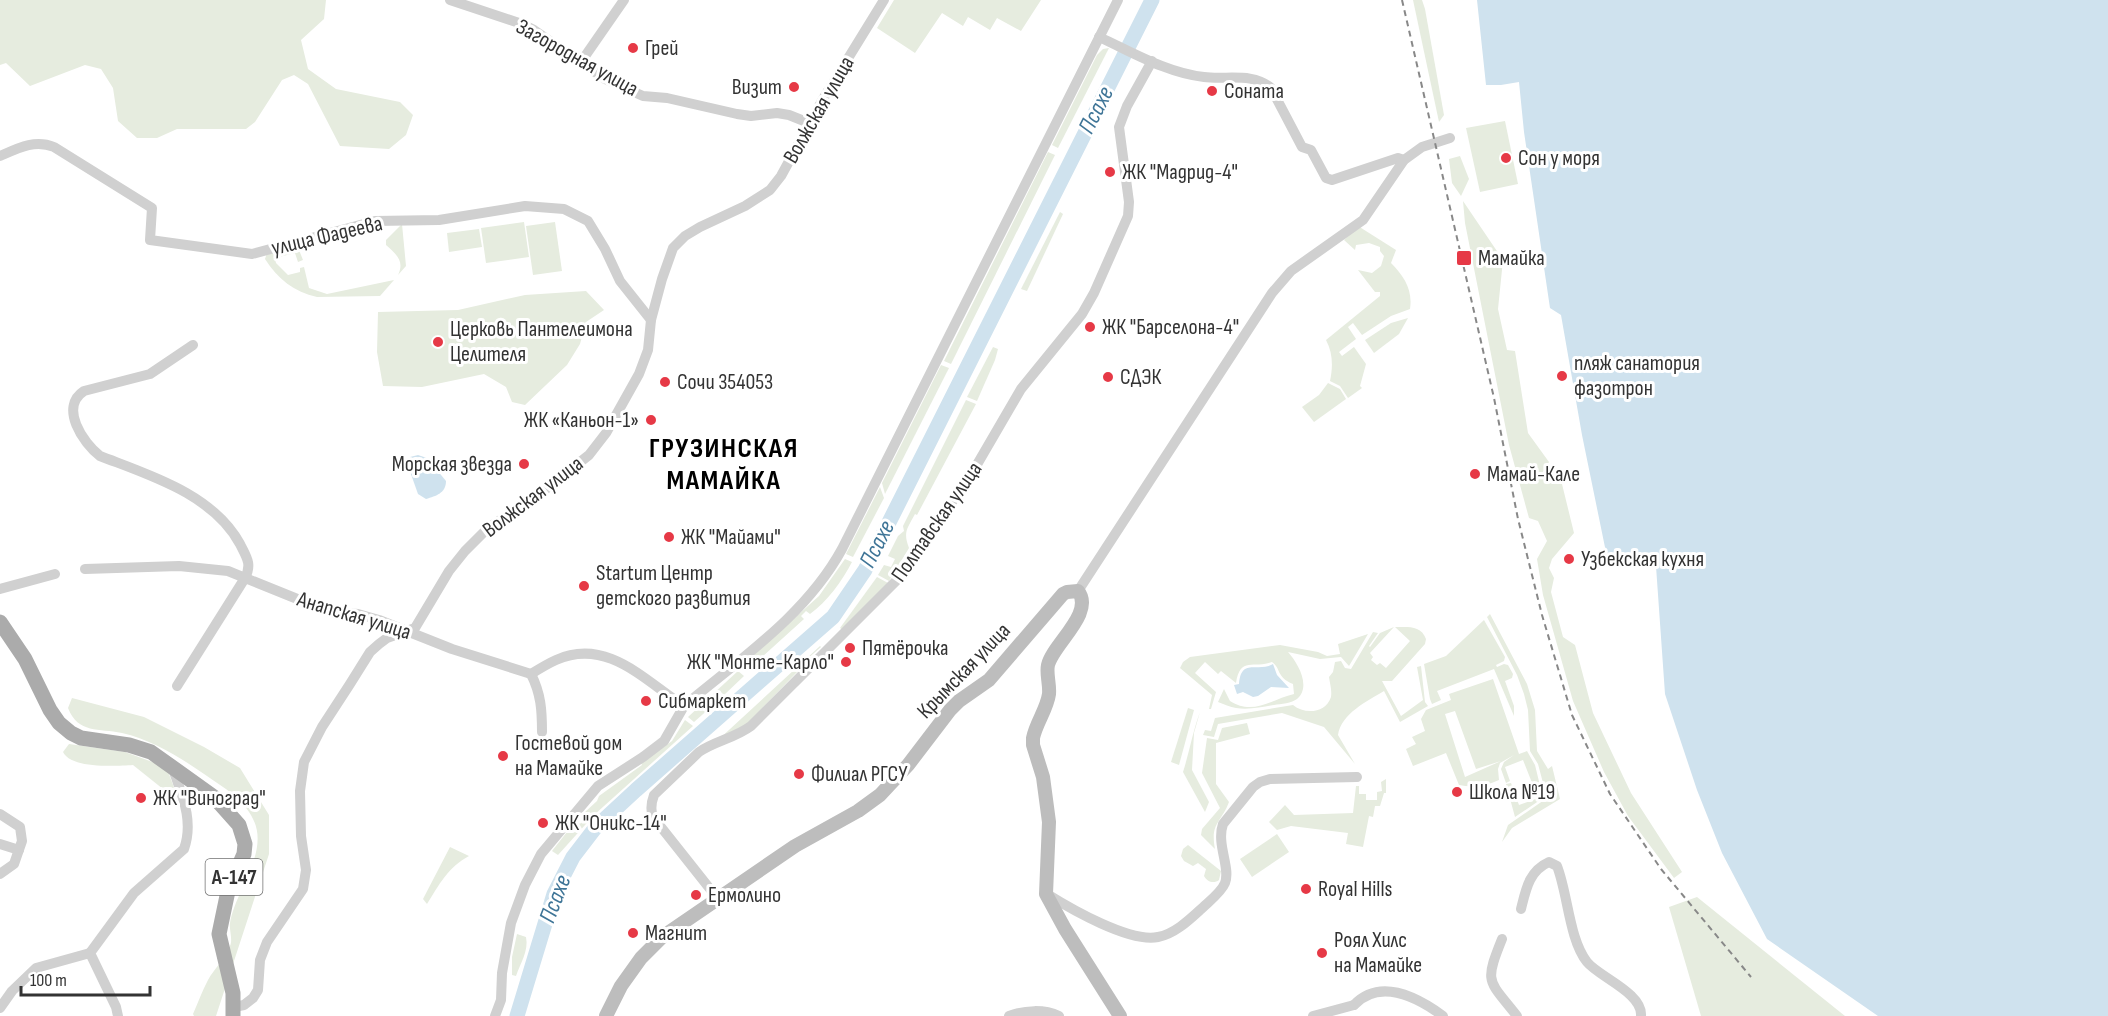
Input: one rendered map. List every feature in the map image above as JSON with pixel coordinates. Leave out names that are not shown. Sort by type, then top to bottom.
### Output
[{"type":"main road","points":[[0,622],[25,659],[50,710],[70,733],[81,738],[140,747],[173,768]]},
{"type":"main road","name":"А-147","points":[[173,768],[214,796],[234,818],[243,836],[244,854],[228,891],[219,934],[231,986],[233,1012]]},
{"type":"street","name":"Загородная улица","points":[[450,0],[528,27],[605,79],[643,96],[667,98],[737,114],[751,116],[777,113],[804,121],[811,120]]},
{"type":"street","points":[[581,62],[624,0]]},
{"type":"street","name":"Волжская улица","points":[[233,1012],[253,998],[258,990],[260,960],[267,942],[303,889],[306,870],[301,836],[300,791],[304,762],[322,727],[370,652],[387,638],[415,628],[449,571],[465,551],[489,527],[528,503],[589,455],[606,434],[639,374],[648,350],[651,320],[673,248],[700,227],[745,206],[770,190],[781,176],[811,120],[884,0]]},
{"type":"street","points":[[495,1016],[501,1000],[502,973],[511,923],[525,885],[541,854],[598,786],[644,757],[664,741],[684,706],[761,642],[810,596],[838,556],[1118,0]]},
{"type":"street","points":[[1100,37],[1147,59]]},
{"type":"street","name":"Крымская улица","points":[[1147,59],[1203,77],[1256,79],[1264,82],[1271,88],[1302,147],[1311,150],[1326,178],[1332,180],[1398,158],[1404,160]]},
{"type":"street","name":"Полтавская улица","points":[[718,899],[653,817],[651,801],[654,795],[699,752],[742,733],[751,726],[899,579],[957,497],[1021,389],[1082,314],[1094,293],[1128,216],[1129,202],[1119,127],[1147,59]]},
{"type":"street","name":"Крымская улица","points":[[606,1016],[621,986],[641,958],[658,940],[795,846],[858,812],[880,795],[908,765],[958,701],[989,680],[1063,594],[1078,591],[1272,293],[1291,271],[1363,220],[1404,160],[1422,147],[1450,138]]},
{"type":"street","name":"улица Фадеева","points":[[0,156],[23,146],[48,144],[152,208],[150,240],[234,253],[252,254],[375,221],[439,220],[525,206],[564,209],[588,221],[620,280],[651,320]]},
{"type":"street","points":[[177,687],[245,578],[250,563],[236,538],[215,514],[182,489],[100,456],[85,440],[73,415],[74,401],[84,391],[150,374],[193,345]]},
{"type":"street","name":"Анапская улица","points":[[85,569],[179,566],[228,571],[327,611],[358,614],[379,620],[407,632],[531,674]]},
{"type":"street","points":[[0,589],[55,574]]},
{"type":"street","points":[[1078,591],[1083,597],[1083,603],[1073,626],[1048,666],[1049,694],[1033,738],[1043,777],[1049,822],[1046,894],[1065,929],[1120,1016]]},
{"type":"street","points":[[542,732],[542,707],[539,691],[531,674],[557,659],[575,655],[604,656],[621,662],[684,706]]},
{"type":"street","points":[[0,1008],[12,991],[36,968],[90,954],[134,893],[184,849],[188,838],[189,821],[173,768]]},
{"type":"street","points":[[1046,894],[1111,927],[1145,938],[1156,938],[1167,934],[1189,920],[1222,888],[1226,880],[1221,845],[1223,824],[1253,787],[1270,779],[1357,777]]},
{"type":"street","points":[[0,813],[20,827],[22,841],[14,864],[0,874]]},
{"type":"street","points":[[0,844],[19,850]]},
{"type":"street","points":[[1521,909],[1531,876],[1538,867],[1549,862],[1557,866],[1563,880],[1571,924],[1581,951],[1588,963],[1633,998],[1641,1011],[1641,1016]]},
{"type":"street","points":[[1502,939],[1490,969],[1491,983],[1516,1016]]},
{"type":"street","points":[[90,954],[106,985],[118,1016]]},
{"type":"street","points":[[1313,1016],[1353,1011],[1362,996],[1379,990],[1426,1003],[1443,1016]]},
{"type":"street","points":[[1009,1016],[1021,1011],[1051,1012],[1059,1016]]},
{"type":"shaded area","points":[[0,0],[326,0],[324,19],[301,40],[308,69],[336,89],[400,102],[413,115],[406,135],[389,149],[340,146],[308,84],[294,75],[282,80],[255,122],[246,129],[177,129],[157,138],[137,138],[118,121],[113,88],[101,69],[85,65],[30,86],[6,63],[0,65]]},
{"type":"shaded area","points":[[894,0],[1041,0],[1021,31],[997,18],[990,30],[968,17],[963,26],[942,13],[915,53],[877,28]]},
{"type":"shaded area","points":[[1413,0],[1422,0],[1425,9],[1444,115],[1439,122]]},
{"type":"shaded area","points":[[1109,48],[1058,148],[1052,145],[1097,55],[1103,49]]},
{"type":"shaded area","points":[[1505,121],[1518,184],[1480,192],[1466,128]]},
{"type":"shaded area","points":[[1048,152],[1055,155],[951,364],[944,361]]},
{"type":"shaded area","points":[[1460,156],[1469,179],[1461,196],[1452,183],[1449,159]]},
{"type":"shaded area","points":[[1463,201],[1503,260],[1498,309],[1507,350],[1515,351],[1528,433],[1549,462],[1543,472],[1548,483],[1562,484],[1574,533],[1552,559],[1549,568],[1554,578],[1551,592],[1563,637],[1575,645],[1593,713],[1631,793],[1682,872],[1674,878],[1628,816],[1604,772],[1573,701],[1543,595],[1537,559],[1547,541],[1538,521],[1529,518],[1509,445],[1465,223]]},
{"type":"shaded area","points":[[1060,212],[1063,214],[1027,291],[1021,289]]},
{"type":"shaded area","points":[[524,222],[529,257],[486,263],[481,228]]},
{"type":"shaded area","points":[[555,222],[562,271],[533,275],[526,226]]},
{"type":"shaded area","points":[[402,224],[406,266],[398,275],[400,262],[386,245],[386,240]]},
{"type":"shaded area","points":[[1358,226],[1396,250],[1391,263],[1406,284],[1411,302],[1410,309],[1391,316],[1362,335],[1353,323],[1348,327],[1356,339],[1339,352],[1342,356],[1354,347],[1366,364],[1360,386],[1362,388],[1348,398],[1340,386],[1330,381],[1332,360],[1326,340],[1380,296],[1380,292],[1375,292],[1358,270],[1372,273],[1381,266],[1384,256],[1380,247],[1369,243],[1356,245],[1355,250],[1344,240]]},
{"type":"shaded area","points":[[479,229],[482,247],[449,252],[447,233]]},
{"type":"shaded area","points":[[296,248],[303,260],[298,262],[295,253],[275,258],[276,263],[288,275],[300,272],[300,268],[304,267],[309,288],[327,294],[394,280],[380,296],[317,297],[309,295],[287,284],[265,259],[267,253]]},
{"type":"shaded area","points":[[586,291],[604,310],[586,322],[580,344],[567,365],[525,405],[512,402],[506,387],[484,374],[422,387],[383,386],[377,352],[378,312],[458,310],[525,295]]},
{"type":"shaded area","points":[[1408,318],[1399,334],[1374,353],[1365,340],[1391,323]]},
{"type":"shaded area","points":[[993,347],[998,349],[995,360],[977,401],[967,397]]},
{"type":"shaded area","points":[[941,365],[949,368],[885,494],[882,483]]},
{"type":"shaded area","points":[[1328,383],[1340,389],[1346,399],[1314,422],[1302,407],[1319,395]]},
{"type":"shaded area","points":[[966,400],[976,404],[917,515],[915,514],[908,527],[906,538],[909,548],[889,581],[878,575],[884,565],[891,567],[895,559],[888,556],[898,536],[904,531],[903,526]]},
{"type":"shaded area","points":[[880,487],[884,498],[853,557],[846,554]]},
{"type":"shaded area","points":[[845,559],[852,562],[828,597],[810,614],[806,611],[801,616],[804,619],[748,671],[744,666],[745,663],[819,596]]},
{"type":"shaded area","points":[[877,577],[888,583],[844,631],[840,628]]},
{"type":"shaded area","points":[[1490,614],[1527,684],[1535,710],[1537,751],[1548,769],[1552,766],[1560,799],[1512,828],[1502,842],[1508,825],[1547,798],[1538,764],[1530,751],[1528,710],[1524,694],[1517,675],[1487,617]]},
{"type":"shaded area","points":[[1484,620],[1505,657],[1504,661],[1496,665],[1497,667],[1508,665],[1513,674],[1512,678],[1505,681],[1514,706],[1514,716],[1494,669],[1437,691],[1441,700],[1432,704],[1430,699],[1424,664],[1446,656]]},
{"type":"shaded area","points":[[1394,627],[1370,653],[1373,657],[1371,660],[1386,668],[1410,641],[1395,627],[1414,628],[1421,631],[1426,639],[1425,644],[1392,681],[1382,681],[1401,716],[1423,700],[1417,667],[1421,666],[1425,702],[1428,706],[1400,722],[1384,691],[1349,714],[1340,727],[1338,735],[1355,764],[1324,727],[1282,713],[1218,724],[1214,737],[1203,735],[1205,730],[1211,731],[1215,718],[1293,705],[1309,711],[1320,709],[1331,697],[1329,677],[1333,672],[1335,662],[1341,661],[1345,668],[1351,669],[1373,632],[1378,633],[1370,647],[1380,633]]},
{"type":"shaded area","points":[[1368,634],[1349,666],[1341,657],[1320,659],[1288,652],[1302,674],[1303,688],[1297,699],[1283,704],[1246,709],[1234,708],[1218,702],[1224,689],[1230,701],[1247,707],[1255,707],[1294,694],[1293,684],[1281,676],[1272,662],[1244,666],[1236,683],[1221,671],[1218,674],[1205,662],[1195,673],[1216,692],[1211,709],[1209,709],[1212,695],[1180,668],[1183,662],[1190,657],[1280,645],[1318,652],[1327,656],[1340,654],[1338,644]]},
{"type":"shaded area","points":[[820,646],[743,728],[717,741]]},
{"type":"shaded area","points":[[738,671],[744,676],[724,695],[720,691],[715,695],[719,700],[694,722],[688,717]]},
{"type":"shaded area","points":[[1493,679],[1519,754],[1527,751],[1535,765],[1543,798],[1515,817],[1506,784],[1511,783],[1519,805],[1538,798],[1523,760],[1505,767],[1510,781],[1506,783],[1501,769],[1504,762],[1514,755],[1500,763],[1499,780],[1479,786],[1459,785],[1446,753],[1413,766],[1406,749],[1416,744],[1412,737],[1425,731],[1421,719],[1426,710],[1451,700],[1449,694]],"holes":[[[1455,711],[1476,769],[1501,761],[1465,777],[1445,714]]]},
{"type":"shaded area","points":[[72,698],[144,717],[240,768],[269,815],[269,854],[216,1016],[194,1016],[193,1014],[208,980],[230,946],[230,923],[233,911],[255,858],[257,832],[253,819],[233,794],[166,750],[133,736],[90,728],[77,722],[68,708]]},
{"type":"shaded area","points":[[1188,708],[1194,710],[1179,765],[1171,762]]},
{"type":"shaded area","points":[[1200,712],[1194,733],[1192,770],[1209,802],[1205,812],[1183,772],[1195,728]]},
{"type":"shaded area","points":[[685,720],[693,726],[594,815],[558,855],[552,851],[577,822],[580,824],[587,815],[584,813],[597,801],[599,796],[672,741]]},
{"type":"shaded area","points":[[1247,723],[1250,734],[1216,743],[1216,784],[1229,802],[1215,828],[1215,849],[1201,835],[1202,829],[1220,808],[1202,773],[1207,738],[1218,740],[1222,728]]},
{"type":"shaded area","points":[[69,744],[125,752],[158,764],[167,769],[175,790],[173,797],[133,765],[95,765],[75,761],[63,752]]},
{"type":"shaded area","points":[[1386,779],[1386,793],[1384,793],[1380,806],[1375,806],[1373,817],[1369,816],[1363,847],[1346,844],[1348,833],[1291,826],[1277,830],[1269,822],[1285,805],[1294,815],[1353,813],[1356,786],[1359,786],[1359,794],[1366,794],[1366,800],[1377,800],[1377,792],[1382,791],[1381,782]]},
{"type":"shaded area","points":[[1277,834],[1289,852],[1252,877],[1240,859]]},
{"type":"shaded area","points":[[1188,845],[1221,871],[1219,880],[1209,881],[1204,876],[1206,869],[1198,863],[1193,866],[1184,861],[1181,856],[1183,849]]},
{"type":"shaded area","points":[[450,847],[469,856],[450,871],[427,904],[423,899]]},
{"type":"shaded area","points":[[1697,897],[1845,1016],[1701,1016],[1669,907]]},
{"type":"shaded area","points":[[517,934],[526,937],[527,942],[516,976],[512,975],[512,957]]},
{"type":"water","points":[[1477,0],[2108,0],[2108,1016],[1878,1016],[1767,939],[1722,853],[1697,790],[1665,694],[1655,552],[1607,557],[1561,315],[1550,308],[1524,132],[1519,82],[1486,85]]},
{"type":"water","points":[[418,455],[427,458],[446,481],[442,491],[426,499],[418,494],[407,463],[410,457]]},
{"type":"water","points":[[1273,664],[1277,675],[1289,688],[1271,687],[1253,697],[1243,692],[1237,694],[1234,685],[1239,684],[1243,671],[1251,667]]},
{"type":"waterway","name":"Псахе","points":[[517,1016],[554,894],[573,857],[596,827],[833,617],[865,570],[1152,0]]},
{"type":"railway","points":[[1402,0],[1494,398],[1518,519],[1542,615],[1572,715],[1610,794],[1661,869],[1751,977]]},
{"type":"place","name":"Грей","points":[[633,48]]},
{"type":"place","name":"Визит","points":[[794,87]]},
{"type":"place","name":"Соната","points":[[1212,91]]},
{"type":"place","name":"Сон у моря","points":[[1506,158]]},
{"type":"place","name":"ЖК \"Мадрид-4\"","points":[[1110,172]]},
{"type":"place","name":"Мамайка","points":[[1464,258]]},
{"type":"place","name":"ЖК \"Барселона-4\"","points":[[1090,327]]},
{"type":"place","name":"Церковь Пантелеимона Целителя","points":[[438,342]]},
{"type":"place","name":"пляж санатория фазотрон","points":[[1562,376]]},
{"type":"place","name":"СДЭК","points":[[1108,377]]},
{"type":"place","name":"Сочи 354053","points":[[665,382]]},
{"type":"place","name":"ЖК «Каньон-1»","points":[[651,420]]},
{"type":"place","name":"Морская звезда","points":[[524,464]]},
{"type":"place","name":"Мамай-Кале","points":[[1475,474]]},
{"type":"place","name":"ЖК \"Майами\"","points":[[669,537]]},
{"type":"place","name":"Узбекская кухня","points":[[1569,559]]},
{"type":"place","name":"Startum Центр детского развития","points":[[584,586]]},
{"type":"place","name":"Пятёрочка","points":[[850,648]]},
{"type":"place","name":"ЖК \"Монте-Карло\"","points":[[846,662]]},
{"type":"place","name":"Сибмаркет","points":[[646,701]]},
{"type":"place","name":"Гостевой дом на Мамайке","points":[[503,756]]},
{"type":"place","name":"Филиал РГСУ","points":[[799,774]]},
{"type":"place","name":"Школа №19","points":[[1457,792]]},
{"type":"place","name":"ЖК \"Виноград\"","points":[[141,798]]},
{"type":"place","name":"ЖК \"Оникс-14\"","points":[[543,823]]},
{"type":"place","name":"Royal Hills","points":[[1306,889]]},
{"type":"place","name":"Ермолино","points":[[696,895]]},
{"type":"place","name":"Магнит","points":[[633,933]]},
{"type":"place","name":"Роял Хилс на Мамайке","points":[[1322,953]]},
{"type":"district","name":"ГРУЗИНСКАЯ МАМАЙКА","points":[[724,464]]}]
